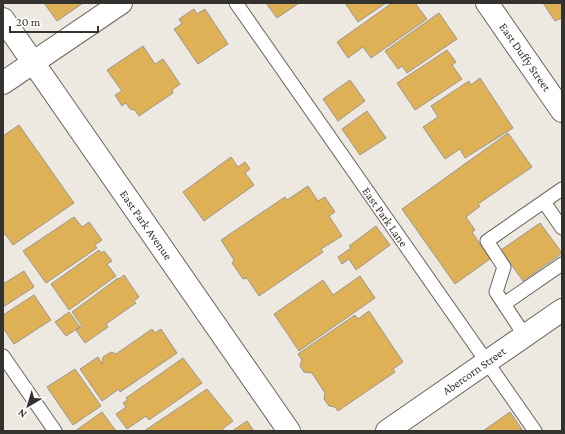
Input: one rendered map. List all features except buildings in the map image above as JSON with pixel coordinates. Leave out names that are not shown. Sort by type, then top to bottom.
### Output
[{"type":"street","points":[[3,84],[121,3]]},
{"type":"street","name":"East Duffy Street","points":[[487,3],[562,111]]},
{"type":"street","name":"East Park Avenue","points":[[3,19],[289,431]]},
{"type":"street","name":"Abercorn Street","points":[[387,431],[562,310]]},
{"type":"lane","name":"East Park Lane","points":[[236,3],[486,363],[535,431]]},
{"type":"lane","points":[[525,336],[496,292],[504,267],[487,241],[562,189]]},
{"type":"lane","points":[[544,202],[562,228]]},
{"type":"lane","points":[[504,304],[562,264]]},
{"type":"lane","points":[[3,356],[55,431]]}]
